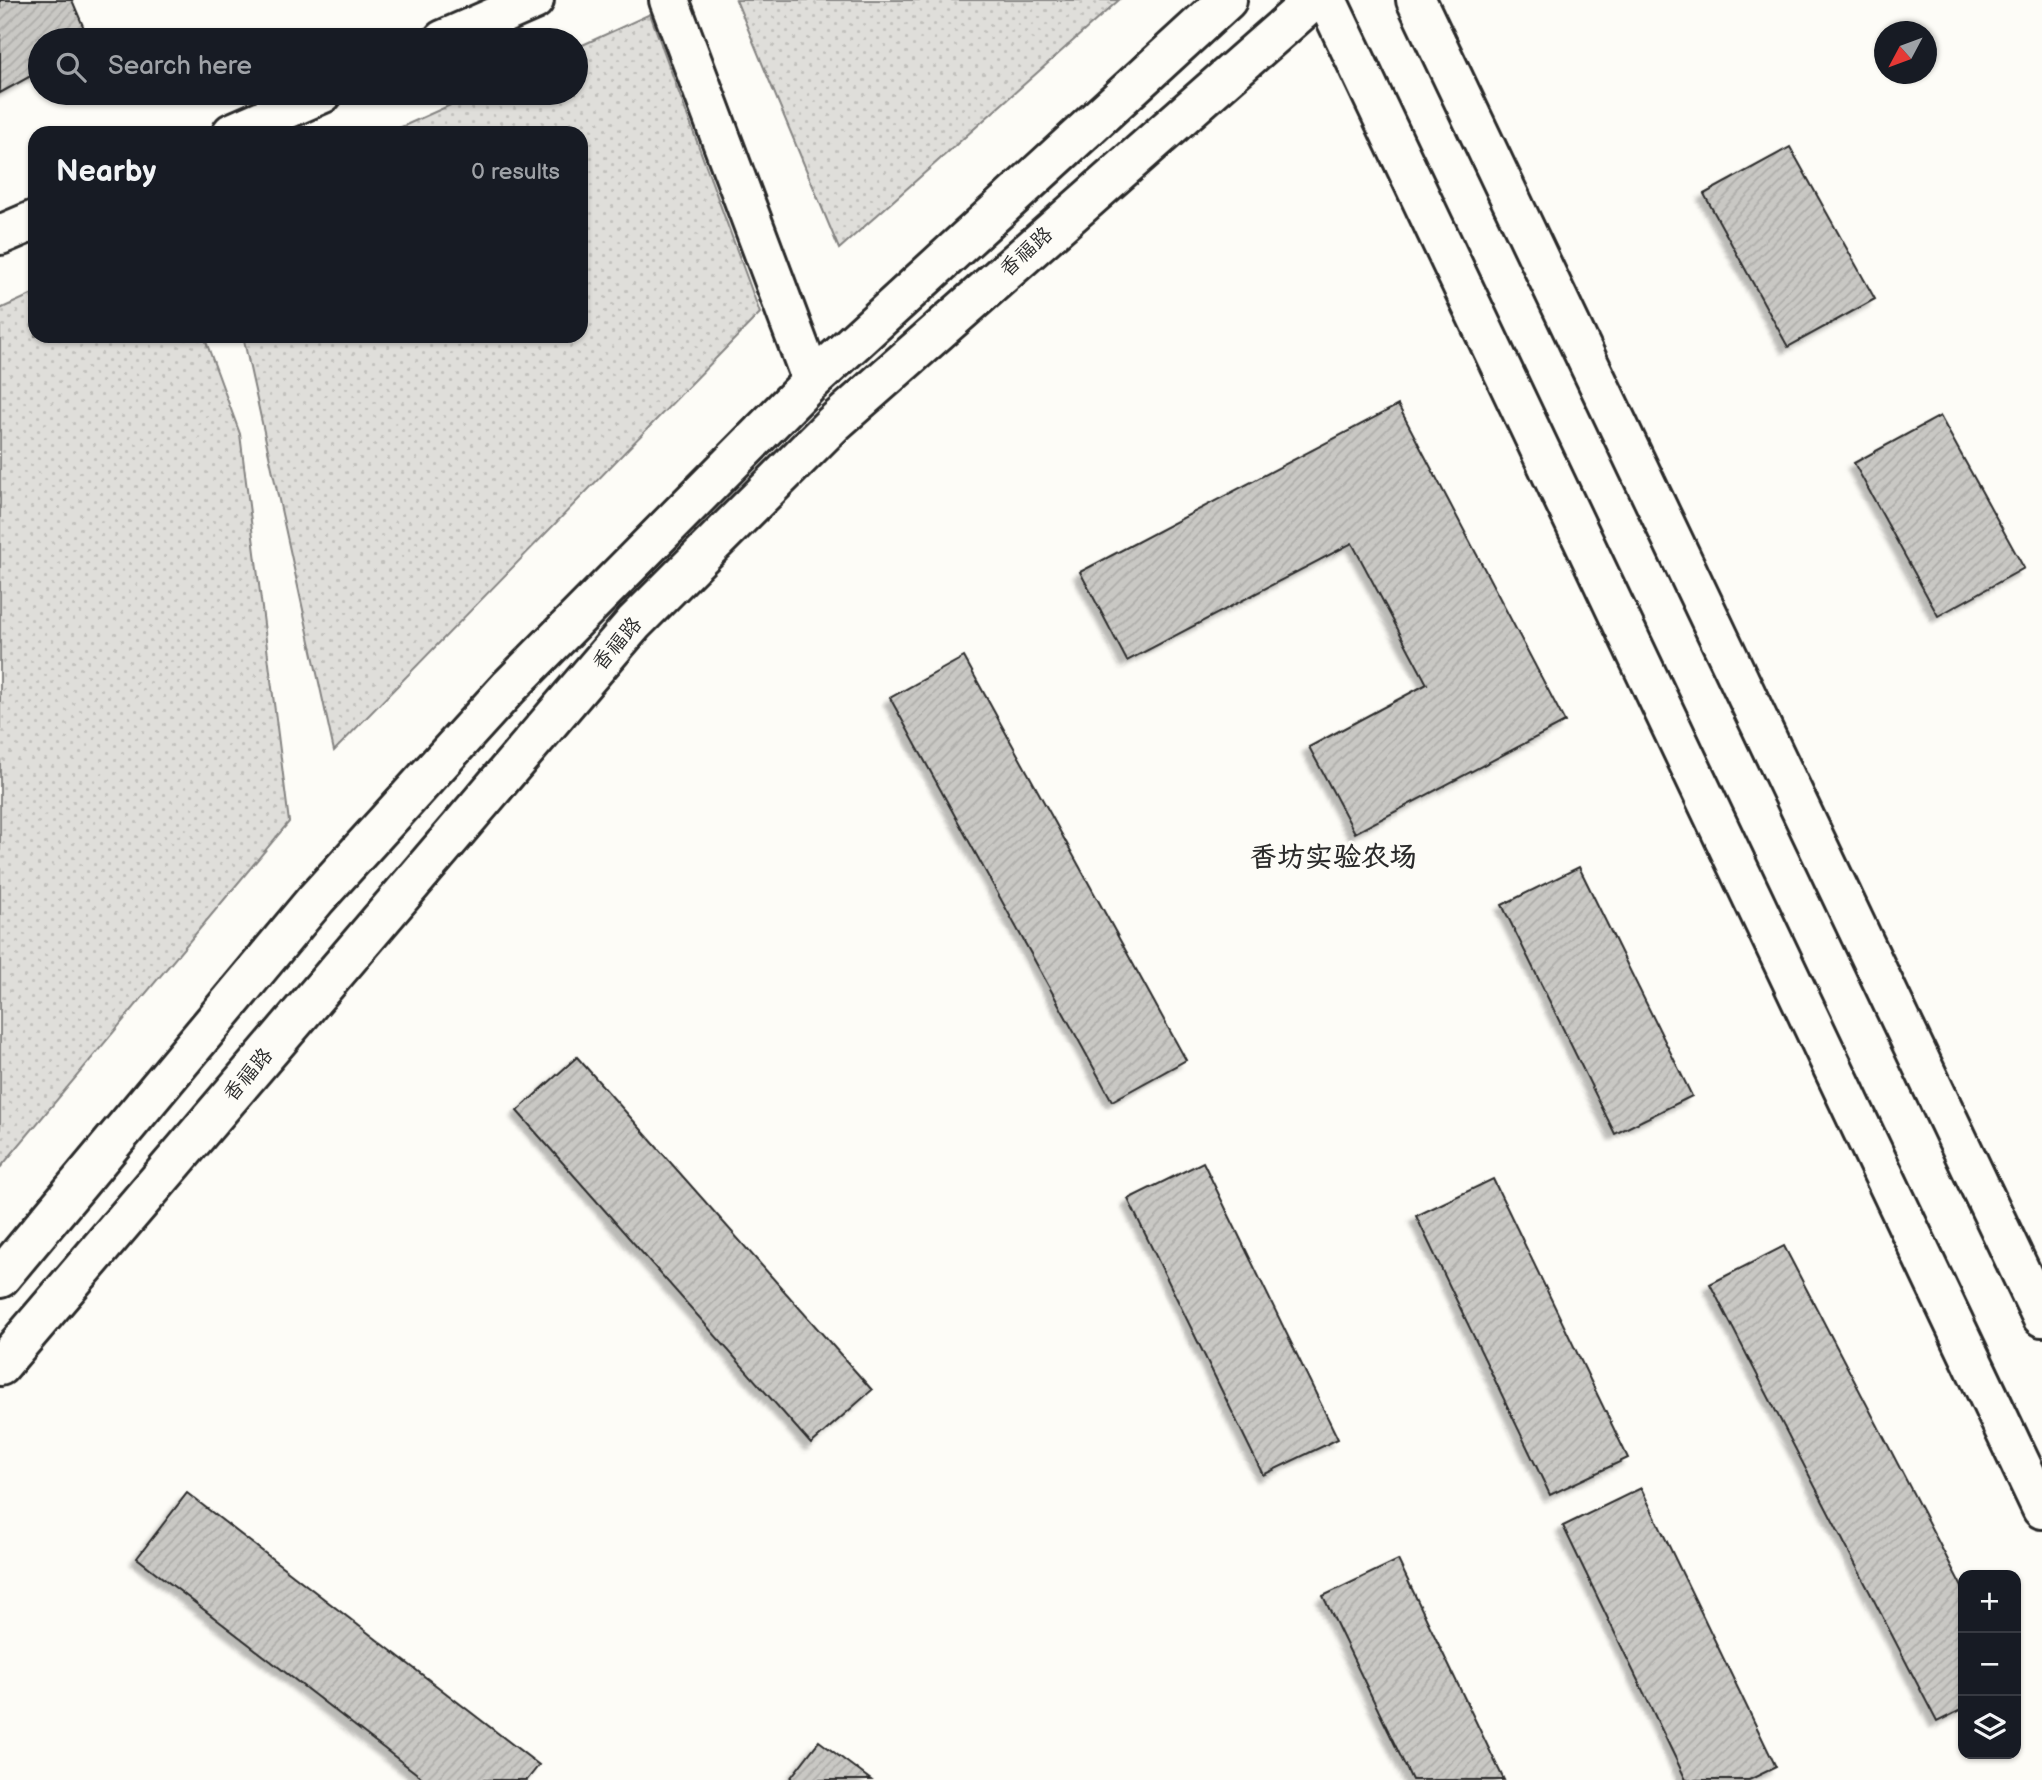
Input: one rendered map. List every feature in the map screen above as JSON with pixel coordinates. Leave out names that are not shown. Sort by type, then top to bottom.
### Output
[{"type":"street","points":[[470,28],[534,0]]},
{"type":"street","points":[[669,0],[812,381]]},
{"type":"street","points":[[0,1278],[316,899],[518,677],[812,381],[1227,0]]},
{"type":"street","name":"香福路","points":[[0,1366],[634,623],[833,424],[1314,0]]},
{"type":"street","points":[[1327,0],[2042,1509]]},
{"type":"street","points":[[1416,0],[2042,1317]]},
{"type":"street","points":[[248,126],[296,105]]},
{"type":"street","points":[[0,235],[28,223]]},
{"type":"shaded area","points":[[736,0],[1119,0],[839,249]]},
{"type":"shaded area","points":[[650,14],[760,313],[334,751],[245,343],[588,343],[588,126],[404,126],[450,105],[588,105],[588,42]]},
{"type":"shaded area","points":[[28,296],[28,343],[207,343],[240,434],[289,822],[0,1168],[0,309]]},
{"type":"building","points":[[0,0],[72,0],[84,28],[28,28],[28,78],[0,93]]},
{"type":"building","points":[[1790,147],[1875,299],[1788,347],[1704,194]]},
{"type":"building","points":[[1398,405],[1565,722],[1355,833],[1309,747],[1427,684],[1352,543],[1127,661],[1080,572]]},
{"type":"building","points":[[1940,416],[2024,568],[1938,616],[1854,463]]},
{"type":"building","points":[[964,657],[1186,1060],[1112,1101],[890,698]]},
{"type":"building","points":[[1579,867],[1692,1096],[1615,1134],[1502,905]]},
{"type":"building","points":[[577,1057],[872,1390],[811,1444],[517,1111]]},
{"type":"building","points":[[1203,1162],[1338,1439],[1263,1475],[1128,1199]]},
{"type":"building","points":[[1493,1179],[1628,1458],[1550,1495],[1416,1216]]},
{"type":"building","points":[[1784,1246],[1958,1579],[1958,1712],[1937,1722],[1710,1284]]},
{"type":"building","points":[[1641,1488],[1776,1767],[1749,1780],[1686,1780],[1563,1526]]},
{"type":"building","points":[[187,1493],[539,1765],[527,1780],[425,1780],[137,1558]]},
{"type":"building","points":[[1398,1560],[1504,1780],[1412,1780],[1323,1596]]},
{"type":"building","points":[[819,1741],[871,1780],[789,1780]]},
{"type":"district","name":"香坊实验农场","points":[[1333,857]]}]
